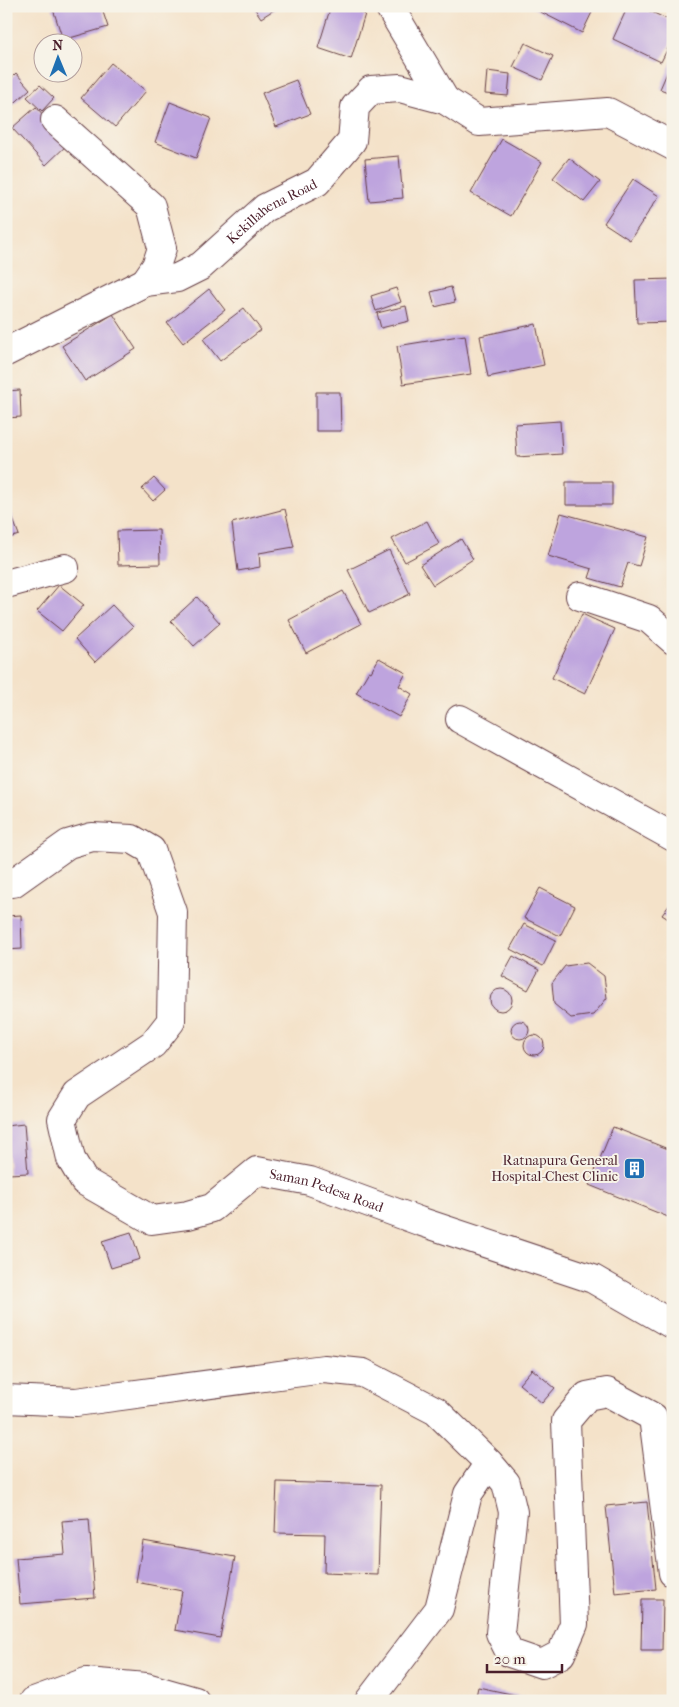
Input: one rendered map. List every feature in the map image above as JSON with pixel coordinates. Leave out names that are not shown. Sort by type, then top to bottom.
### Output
[{"type":"street","points":[[389,6],[446,100]]},
{"type":"street","name":"Kekillahena Road","points":[[6,352],[145,282],[177,278],[201,266],[265,208],[317,182],[352,142],[355,106],[372,90],[400,88],[446,100],[480,122],[608,112],[673,146]]},
{"type":"street","points":[[55,120],[151,206],[162,248],[156,266],[145,282]]},
{"type":"street","points":[[6,584],[65,568]]},
{"type":"street","points":[[580,596],[649,619],[673,640]]},
{"type":"street","points":[[460,719],[673,836]]},
{"type":"street","name":"Saman Pedesa Road","points":[[6,884],[13,883],[68,844],[92,836],[132,839],[151,850],[173,912],[171,1020],[153,1044],[77,1095],[62,1119],[71,1159],[84,1181],[152,1220],[188,1215],[212,1208],[257,1171],[310,1181],[420,1222],[593,1279],[673,1325]]},
{"type":"street","points":[[6,1399],[76,1402],[324,1369],[363,1373],[436,1411],[489,1463],[506,1483],[513,1512],[500,1633],[510,1653],[542,1664],[561,1654],[574,1624],[566,1421],[587,1396],[607,1392],[653,1417],[673,1573]]},
{"type":"street","points":[[369,1701],[439,1609],[468,1494],[489,1463]]},
{"type":"street","points":[[34,1701],[86,1682],[146,1688],[195,1701]]},
{"type":"building","points":[[52,6],[101,6],[108,27],[82,35],[82,32],[60,32]]},
{"type":"building","points":[[253,6],[280,6],[261,18]]},
{"type":"building","points":[[331,6],[341,6],[365,14],[351,59],[318,48]]},
{"type":"building","points":[[529,6],[595,6],[582,33]]},
{"type":"building","points":[[628,6],[639,6],[673,22],[673,38],[661,62],[613,39]]},
{"type":"building","points":[[525,43],[553,56],[542,80],[513,67]]},
{"type":"building","points":[[673,59],[673,94],[660,89]]},
{"type":"building","points":[[111,63],[146,91],[115,127],[81,98]]},
{"type":"building","points":[[487,71],[510,74],[508,96],[485,94]]},
{"type":"building","points":[[16,73],[30,89],[6,111],[6,75],[10,79]]},
{"type":"building","points":[[296,80],[310,114],[276,127],[262,93]]},
{"type":"building","points":[[40,85],[54,98],[42,111],[27,97]]},
{"type":"building","points":[[170,102],[211,118],[196,158],[155,142]]},
{"type":"building","points":[[36,107],[69,143],[46,165],[12,128]]},
{"type":"building","points":[[502,139],[542,162],[511,216],[471,193]]},
{"type":"building","points":[[399,156],[403,198],[369,201],[365,159]]},
{"type":"building","points":[[569,158],[600,182],[584,202],[553,178]]},
{"type":"building","points":[[633,179],[659,196],[630,240],[604,223]]},
{"type":"building","points":[[673,279],[673,322],[637,323],[635,280]]},
{"type":"building","points":[[451,287],[455,302],[435,307],[431,292]]},
{"type":"building","points":[[396,288],[401,302],[376,311],[371,296]]},
{"type":"building","points":[[209,289],[225,310],[183,343],[167,323]]},
{"type":"building","points":[[406,306],[409,321],[381,328],[377,313]]},
{"type":"building","points":[[244,308],[261,330],[220,361],[203,339]]},
{"type":"building","points":[[113,314],[136,349],[85,381],[62,346]]},
{"type":"building","points":[[536,324],[544,365],[488,377],[480,336]]},
{"type":"building","points":[[465,335],[471,374],[403,384],[397,346]]},
{"type":"building","points":[[20,390],[21,417],[6,418],[6,391]]},
{"type":"building","points":[[316,392],[340,392],[341,431],[316,431]]},
{"type":"building","points":[[560,421],[562,454],[517,457],[515,424]]},
{"type":"building","points":[[154,478],[165,490],[153,501],[142,489]]},
{"type":"building","points":[[566,482],[612,482],[612,505],[566,505]]},
{"type":"building","points":[[8,506],[19,535],[6,539],[6,507]]},
{"type":"building","points":[[285,509],[294,547],[259,553],[260,567],[238,571],[232,523]]},
{"type":"building","points":[[561,513],[648,537],[639,566],[628,563],[620,587],[589,578],[592,569],[548,556]]},
{"type":"building","points":[[427,521],[439,544],[405,562],[392,539]]},
{"type":"building","points":[[159,530],[160,564],[118,565],[117,531]]},
{"type":"building","points":[[461,539],[473,559],[433,585],[420,565]]},
{"type":"building","points":[[389,550],[410,594],[369,613],[348,570]]},
{"type":"building","points":[[59,585],[84,605],[62,631],[37,611]]},
{"type":"building","points":[[343,591],[361,624],[306,653],[289,620]]},
{"type":"building","points":[[197,597],[220,623],[194,646],[171,621]]},
{"type":"building","points":[[112,605],[133,627],[95,662],[75,639]]},
{"type":"building","points":[[582,614],[615,629],[585,694],[552,678]]},
{"type":"building","points":[[379,658],[406,673],[399,686],[412,694],[399,717],[356,693]]},
{"type":"building","points":[[540,888],[575,906],[560,936],[524,918]]},
{"type":"building","points":[[673,900],[673,922],[662,915]]},
{"type":"building","points":[[21,915],[22,949],[6,950],[6,916]]},
{"type":"building","points":[[524,924],[556,940],[543,966],[510,949]]},
{"type":"building","points":[[513,956],[539,970],[528,990],[502,976]]},
{"type":"building","points":[[587,963],[604,976],[607,998],[593,1015],[571,1018],[554,1004],[552,983],[565,966]]},
{"type":"building","points":[[501,989],[509,992],[512,1000],[509,1008],[501,1011],[493,1008],[490,1000],[493,992]]},
{"type":"building","points":[[520,1021],[526,1024],[529,1030],[526,1036],[520,1039],[514,1036],[511,1030],[514,1024]]},
{"type":"building","points":[[534,1035],[541,1038],[544,1045],[541,1052],[534,1055],[527,1052],[524,1045],[527,1038]]},
{"type":"building","points":[[24,1124],[28,1173],[9,1174],[6,1126]]},
{"type":"building","name":"Ratnapura General Hospital-Chest Clinic","points":[[613,1127],[673,1151],[673,1219],[589,1185]]},
{"type":"building","points":[[131,1232],[140,1259],[111,1268],[102,1241]]},
{"type":"building","points":[[532,1369],[555,1388],[542,1403],[519,1384]]},
{"type":"building","points":[[277,1482],[381,1485],[378,1575],[324,1573],[325,1534],[275,1533]]},
{"type":"building","points":[[647,1502],[656,1589],[615,1593],[606,1506]]},
{"type":"building","points":[[89,1519],[95,1598],[20,1604],[16,1558],[65,1554],[62,1521]]},
{"type":"building","points":[[143,1541],[235,1557],[220,1638],[175,1630],[182,1591],[136,1582]]},
{"type":"building","points":[[642,1599],[663,1599],[662,1650],[641,1650]]},
{"type":"building","points":[[478,1687],[539,1700],[475,1701]]},
{"type":"place","name":"Ratnapura General Hospital-Chest Clinic","points":[[634,1168]]}]
